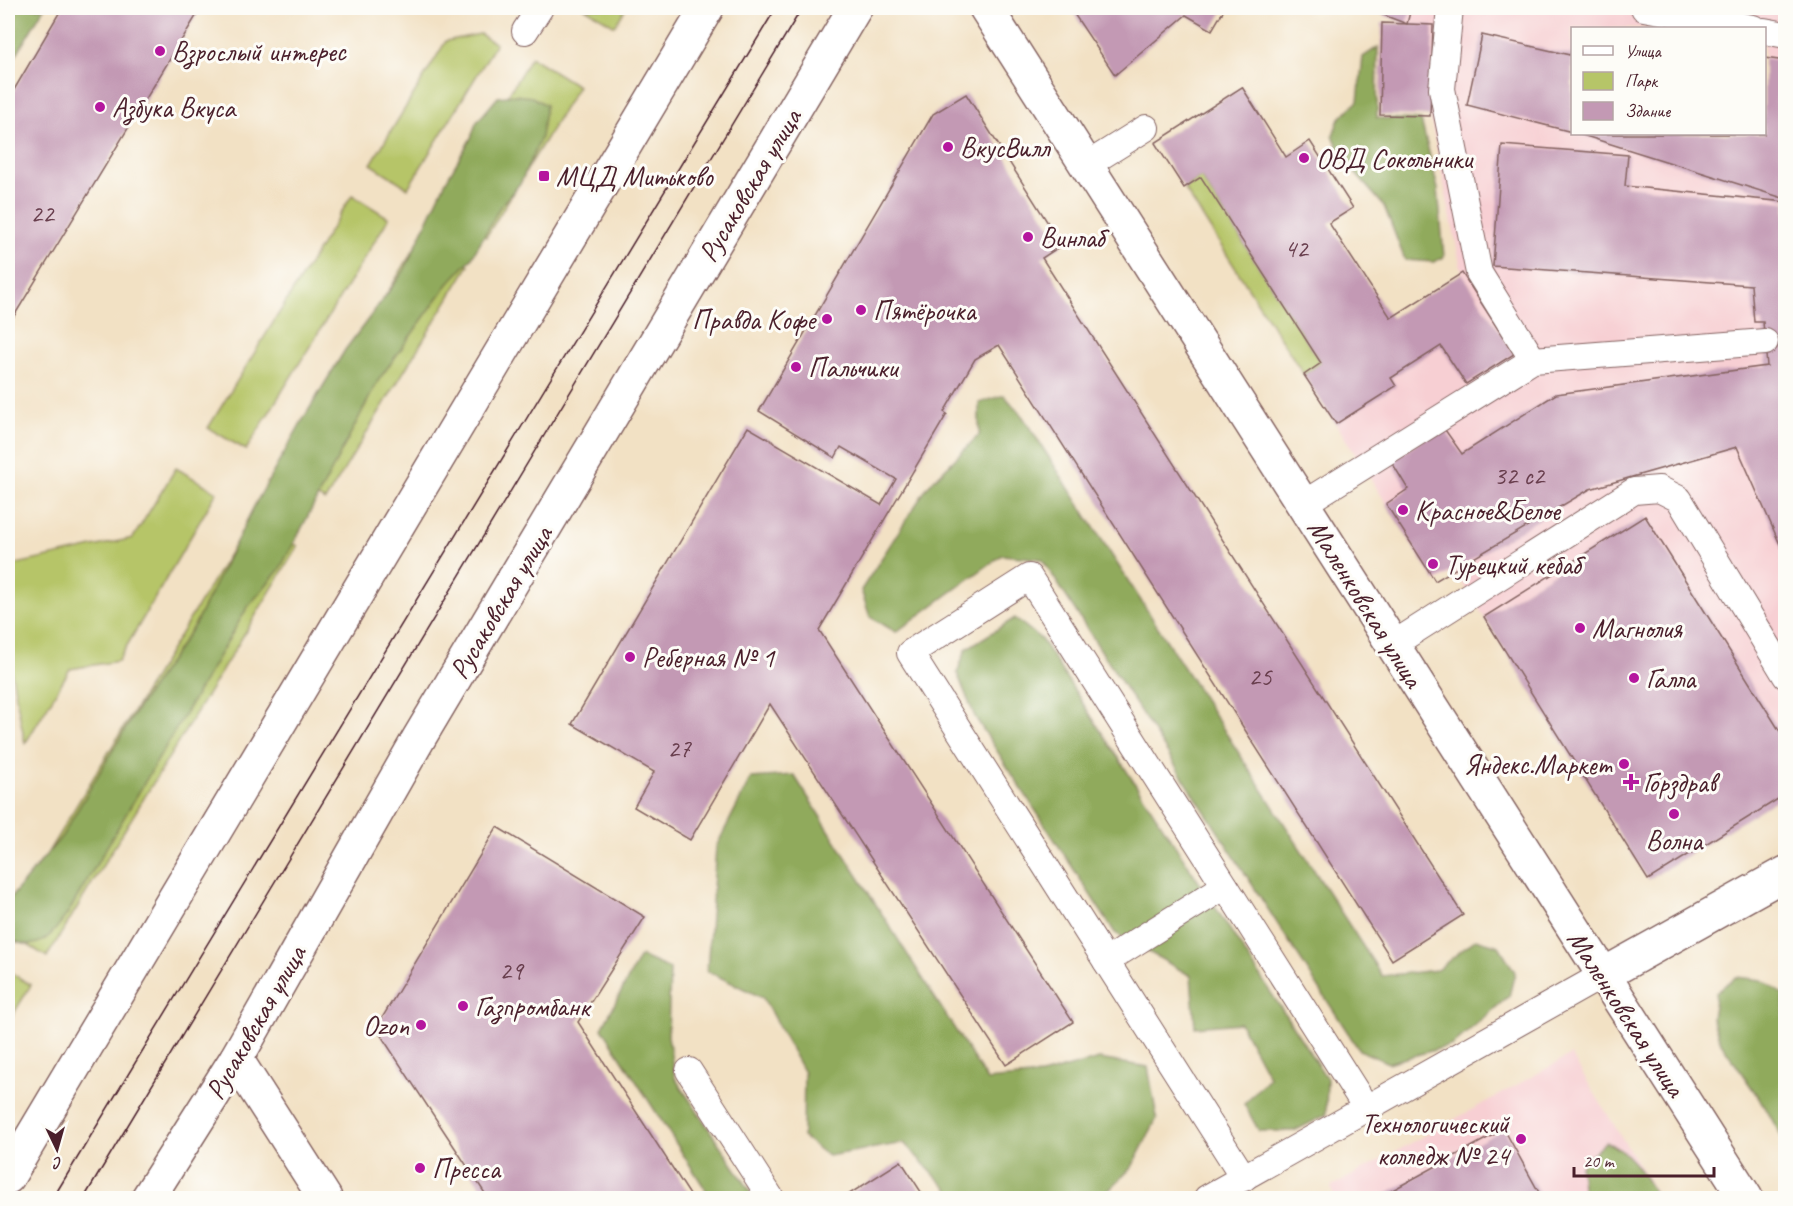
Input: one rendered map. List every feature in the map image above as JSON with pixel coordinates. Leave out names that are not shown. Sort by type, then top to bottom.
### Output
[{"type":"main road","points":[[8,1177],[707,8]]},
{"type":"main road","name":"Русаковская улица","points":[[148,1198],[236,1059],[418,738],[855,8]]},
{"type":"main road","name":"Маленковская улица","points":[[986,8],[1746,1198]]},
{"type":"main road","points":[[1603,975],[1785,873]]},
{"type":"main road","points":[[236,1059],[325,1198]]},
{"type":"lane","points":[[525,31],[540,8]]},
{"type":"lane","points":[[1450,8],[1442,89],[1479,273],[1533,360]]},
{"type":"lane","points":[[1644,8],[1748,27]]},
{"type":"lane","points":[[1766,31],[1785,35]]},
{"type":"lane","points":[[1087,165],[1146,128]]},
{"type":"lane","points":[[1303,504],[1533,360],[1765,342]]},
{"type":"lane","points":[[1392,645],[1634,492],[1659,489],[1679,499],[1785,676]]},
{"type":"lane","points":[[1244,1178],[910,653],[1029,577],[1367,1109]]},
{"type":"lane","points":[[1106,961],[1225,886]]},
{"type":"lane","points":[[1207,1198],[1603,975]]},
{"type":"lane","points":[[689,1071],[771,1198]]},
{"type":"shaded area","points":[[1364,8],[1785,8],[1785,741],[1645,516],[1484,617],[1454,571],[1436,582],[1336,424],[1395,386],[1391,378],[1441,346],[1466,384],[1514,353],[1462,273],[1430,116],[1433,25],[1407,24]]},
{"type":"shaded area","name":"Технологический колледж № 24","points":[[1571,1055],[1659,1198],[1334,1198],[1331,1187]]},
{"type":"green space","points":[[8,8],[44,8],[8,69]]},
{"type":"green space","points":[[585,8],[626,8],[615,26]]},
{"type":"green space","points":[[480,34],[496,44],[408,188],[371,164],[446,41]]},
{"type":"green space","points":[[1378,47],[1377,118],[1421,120],[1438,189],[1444,257],[1434,262],[1405,260],[1384,206],[1343,159],[1333,135],[1339,119],[1358,101],[1363,57]]},
{"type":"green space","points":[[531,57],[578,86],[486,237],[439,208]]},
{"type":"green space","points":[[515,95],[532,97],[546,105],[541,137],[521,182],[500,207],[471,259],[448,284],[378,381],[279,570],[247,608],[68,913],[49,936],[36,944],[18,943],[8,938],[8,901],[62,836],[139,706],[195,624],[253,508],[302,421],[345,350],[404,271],[446,181],[471,138],[476,123],[498,97]]},
{"type":"green space","points":[[1201,177],[1321,363],[1304,375],[1184,188]]},
{"type":"green space","points":[[352,195],[389,218],[246,450],[208,428]]},
{"type":"green space","points":[[422,236],[469,265],[325,501],[278,473]]},
{"type":"green space","points":[[1004,395],[1023,417],[1382,976],[1437,970],[1476,939],[1499,946],[1515,972],[1509,996],[1452,1045],[1388,1063],[1359,1050],[1042,559],[1002,555],[896,632],[870,617],[861,590],[928,486],[979,435],[979,403]]},
{"type":"green space","points":[[176,468],[217,492],[118,661],[70,669],[25,744],[8,654],[8,566],[133,538]]},
{"type":"green space","points":[[251,518],[298,546],[47,957],[8,933],[8,918]]},
{"type":"green space","points":[[1015,618],[1041,639],[1327,1079],[1326,1115],[1294,1131],[1259,1131],[1244,1104],[1269,1077],[1240,1023],[1195,1027],[1191,976],[1115,933],[975,717],[957,673],[966,649]]},
{"type":"green space","points":[[794,775],[987,1080],[1041,1075],[1099,1059],[1148,1067],[1157,1118],[1132,1167],[1109,1190],[1088,1198],[956,1198],[904,1143],[828,1156],[803,1137],[804,1073],[763,998],[707,971],[716,847],[751,778]]},
{"type":"green space","points":[[640,956],[670,969],[668,1036],[675,1078],[755,1198],[711,1198],[602,1028]]},
{"type":"green space","points":[[8,971],[31,985],[8,1023]]},
{"type":"green space","points":[[1736,977],[1762,980],[1784,995],[1785,1143],[1765,1107],[1721,1043],[1712,1018],[1716,992]]},
{"type":"green space","points":[[1605,1142],[1622,1151],[1629,1158],[1642,1173],[1657,1198],[1583,1198],[1580,1166]]},
{"type":"building","points":[[62,8],[201,8],[8,326],[8,100]]},
{"type":"building","points":[[1070,8],[1225,8],[1212,30],[1186,15],[1115,75]]},
{"type":"building","points":[[1365,8],[1411,8],[1407,24]]},
{"type":"building","points":[[1382,23],[1433,25],[1430,116],[1380,115]]},
{"type":"building","points":[[1482,35],[1570,55],[1571,52],[1571,132],[1467,105]]},
{"type":"building","points":[[1766,58],[1786,61],[1786,199],[1582,135],[1766,135]]},
{"type":"building","points":[[1242,87],[1286,157],[1310,141],[1353,208],[1329,223],[1391,318],[1462,273],[1514,354],[1466,384],[1441,346],[1391,378],[1396,386],[1336,424],[1304,375],[1321,363],[1201,177],[1184,188],[1155,143]]},
{"type":"building","points":[[966,94],[1062,245],[1042,258],[1463,915],[1392,960],[999,345],[975,359],[944,412],[947,414],[819,630],[1073,1022],[1006,1065],[770,704],[690,840],[634,807],[654,772],[572,724],[748,427],[881,505],[896,479],[841,447],[835,458],[759,411],[933,114]]},
{"type":"building","points":[[1502,145],[1628,155],[1625,186],[1786,202],[1786,558],[1737,447],[1590,489],[1435,581],[1386,504],[1408,489],[1391,461],[1443,427],[1462,454],[1556,394],[1767,366],[1763,322],[1754,322],[1751,285],[1493,266]]},
{"type":"building","name":"Галла","points":[[1645,516],[1786,741],[1786,794],[1648,880],[1484,617]]},
{"type":"building","points":[[497,827],[645,917],[578,1022],[692,1198],[488,1198],[376,1028]]},
{"type":"building","points":[[1504,1129],[1542,1198],[1378,1198]]},
{"type":"building","points":[[901,1161],[925,1198],[843,1198]]},
{"type":"tram line","points":[[53,1198],[776,8]]},
{"type":"tram line","points":[[84,1198],[802,8]]},
{"type":"place","name":"Взрослый интерес","points":[[160,51]]},
{"type":"place","name":"Азбука Вкуса","points":[[100,107]]},
{"type":"place","name":"ВкусВилл","points":[[948,147]]},
{"type":"place","name":"ОВД Сокольники","points":[[1304,158]]},
{"type":"place","name":"МЦД Митьково","points":[[544,176]]},
{"type":"place","name":"Винлаб","points":[[1028,237]]},
{"type":"place","name":"Пятёрочка","points":[[861,310]]},
{"type":"place","name":"Правда Кофе","points":[[827,319]]},
{"type":"place","name":"Пальчики","points":[[796,367]]},
{"type":"place","name":"Красное&Белое","points":[[1403,510]]},
{"type":"place","name":"Турецкий кебаб","points":[[1433,564]]},
{"type":"place","name":"Магнолия","points":[[1580,628]]},
{"type":"place","name":"Реберная № 1","points":[[630,657]]},
{"type":"place","name":"Галла","points":[[1634,678]]},
{"type":"place","name":"Яндекс.Маркет","points":[[1624,764]]},
{"type":"place","name":"Горздрав","points":[[1631,782]]},
{"type":"place","name":"Волна","points":[[1674,814]]},
{"type":"place","name":"Газпромбанк","points":[[463,1006]]},
{"type":"place","name":"Ozon","points":[[421,1025]]},
{"type":"place","name":"Технологический колледж № 24","points":[[1521,1139]]},
{"type":"place","name":"Пресса","points":[[420,1168]]}]
